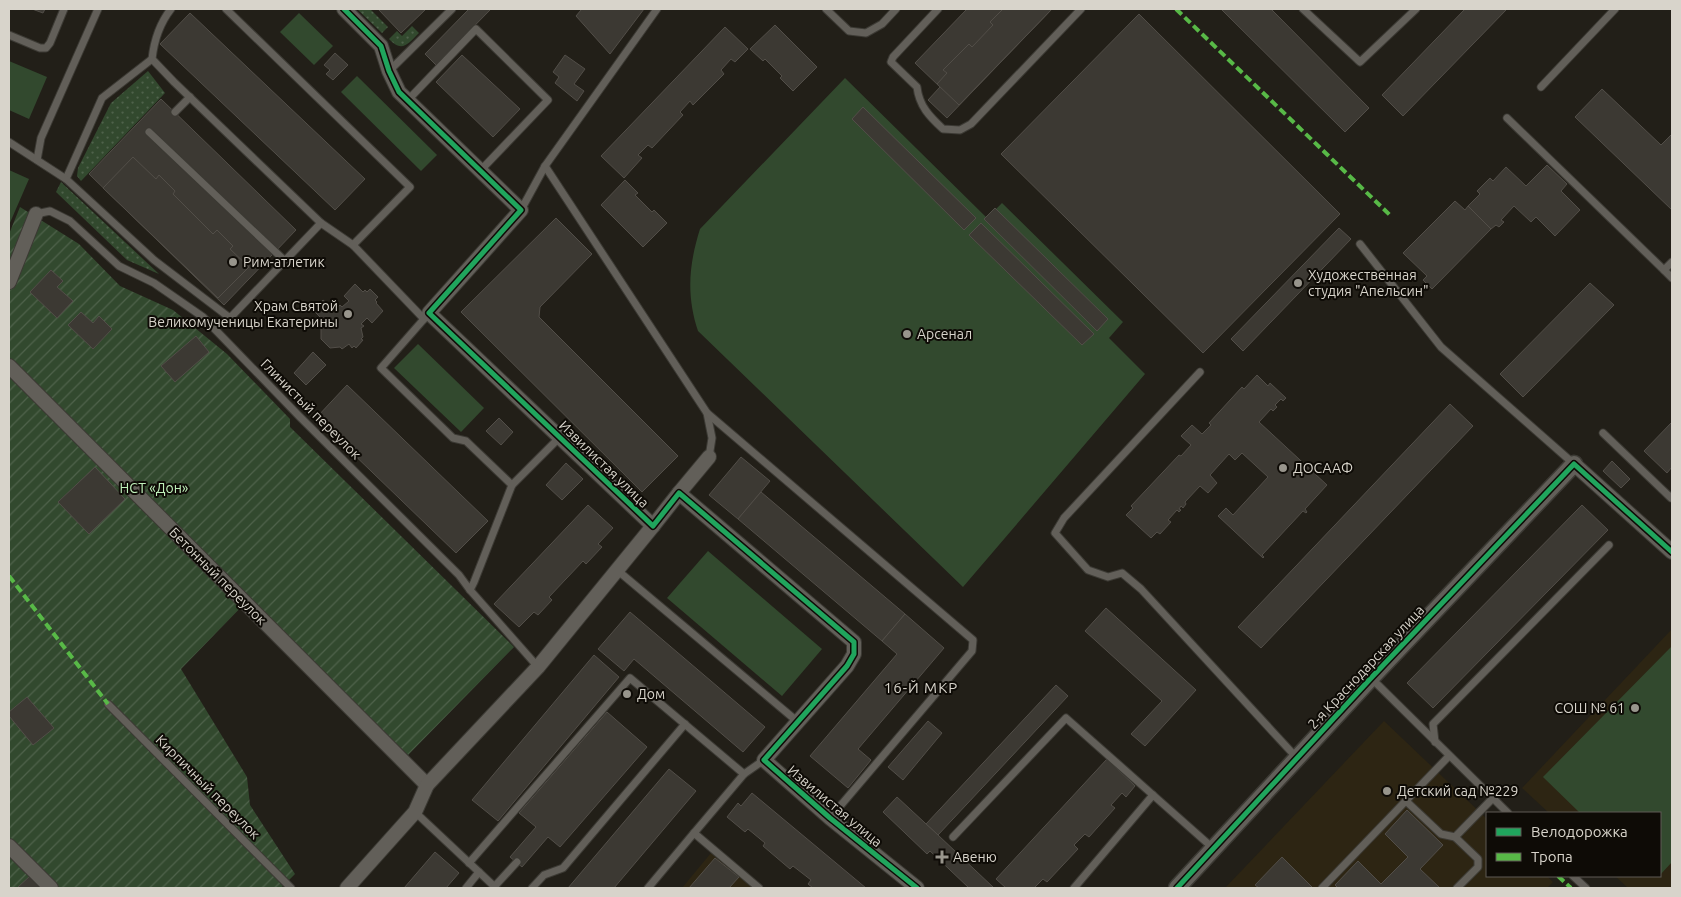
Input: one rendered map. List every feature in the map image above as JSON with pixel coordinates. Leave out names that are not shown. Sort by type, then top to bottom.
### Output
[{"type":"street","points":[[344,9],[381,46],[399,92],[521,210],[427,316]]},
{"type":"street","points":[[9,282],[36,214]]},
{"type":"street","name":"Извилистая улица","points":[[427,316],[654,526]]},
{"type":"street","name":"Бетонный переулок","points":[[9,366],[427,785]]},
{"type":"street","name":"Извилистая улица","points":[[347,888],[415,812],[427,785],[538,667],[709,457]]},
{"type":"street","points":[[1574,464],[1672,552]]},
{"type":"street","name":"2-я Краснодарская улица","points":[[1177,888],[1371,678],[1574,464]]},
{"type":"street","points":[[679,494],[854,642],[854,654],[847,666],[764,760]]},
{"type":"street","name":"Извилистая улица","points":[[764,760],[830,818],[918,888]]},
{"type":"street","points":[[9,846],[51,888]]},
{"type":"lane","points":[[9,35],[40,48],[46,48],[64,9]]},
{"type":"lane","points":[[37,160],[41,138],[98,9]]},
{"type":"lane","points":[[66,179],[102,98],[152,59],[153,45],[166,15],[171,9]]},
{"type":"lane","points":[[226,9],[410,187],[353,245]]},
{"type":"lane","points":[[389,70],[452,9]]},
{"type":"lane","points":[[521,210],[545,166],[658,9]]},
{"type":"lane","points":[[826,9],[849,32],[866,33],[882,24],[896,9]]},
{"type":"lane","points":[[938,9],[893,57],[891,62],[917,87],[918,98],[928,114],[944,129],[960,130],[971,124],[1081,9]]},
{"type":"lane","points":[[1303,9],[1360,62],[1416,9]]},
{"type":"lane","points":[[1541,87],[1615,9]]},
{"type":"lane","points":[[408,100],[476,28],[548,100],[480,171]]},
{"type":"lane","points":[[152,59],[321,223],[353,245],[427,316],[381,368],[453,438],[466,440],[512,485]]},
{"type":"lane","points":[[175,112],[190,97]]},
{"type":"lane","points":[[1507,118],[1672,278]]},
{"type":"lane","points":[[149,132],[284,260]]},
{"type":"lane","points":[[9,142],[66,179],[154,260],[230,318],[321,223]]},
{"type":"lane","points":[[545,166],[707,413],[973,640],[972,651],[830,818]]},
{"type":"lane","name":"Глинистый переулок","points":[[36,214],[50,211],[70,222],[119,266],[154,283],[203,317],[299,416],[459,575],[538,667]]},
{"type":"lane","points":[[1360,244],[1441,347],[1574,464]]},
{"type":"lane","points":[[1664,270],[1672,262]]},
{"type":"lane","points":[[1200,372],[1064,518],[1054,533],[1088,570],[1108,577],[1122,573],[1141,589],[1297,758]]},
{"type":"lane","points":[[707,413],[712,438],[709,457]]},
{"type":"lane","points":[[1603,433],[1670,498],[1672,496]]},
{"type":"lane","points":[[470,590],[512,485],[560,437]]},
{"type":"lane","points":[[1435,742],[1433,724],[1608,545]]},
{"type":"lane","points":[[617,570],[798,722]]},
{"type":"lane","points":[[469,863],[630,678],[744,774]]},
{"type":"lane","points":[[1371,678],[1507,812]]},
{"type":"lane","name":"Кирпичный переулок","points":[[108,704],[291,888]]},
{"type":"lane","points":[[953,837],[1066,718],[1214,849]]},
{"type":"lane","points":[[532,888],[544,875],[563,868],[685,724]]},
{"type":"lane","points":[[1322,888],[1449,756]]},
{"type":"lane","points":[[648,888],[744,774],[764,760]]},
{"type":"lane","points":[[1074,888],[1153,795]]},
{"type":"lane","points":[[1455,837],[1493,798]]},
{"type":"lane","points":[[1406,800],[1441,834],[1455,837],[1478,859],[1478,867],[1457,888]]},
{"type":"lane","points":[[415,812],[495,887],[517,862]]},
{"type":"lane","points":[[694,833],[759,888]]},
{"type":"lane","points":[[466,888],[479,872]]},
{"type":"lane","points":[[1574,877],[1586,888]]},
{"type":"shaded area","name":"СОШ № 61","points":[[1672,629],[1672,888],[1628,888],[1616,877],[1661,877],[1661,812],[1548,812],[1522,788]]},
{"type":"shaded area","name":"Детский сад №229","points":[[1384,721],[1486,818],[1486,877],[1548,877],[1553,882],[1547,888],[1225,888]]},
{"type":"shaded area","points":[[711,853],[753,888],[682,888]]},
{"type":"green space","points":[[357,9],[370,9],[388,27],[382,33]]},
{"type":"green space","points":[[299,13],[333,46],[314,65],[280,32]]},
{"type":"green space","points":[[412,26],[419,33],[412,41],[405,45],[398,46],[389,39],[397,31],[402,36]]},
{"type":"green space","points":[[9,61],[47,77],[29,119],[9,110]]},
{"type":"green space","points":[[148,71],[165,93],[81,181],[77,176],[78,168],[111,103]]},
{"type":"green space","points":[[357,76],[437,155],[421,171],[341,92]]},
{"type":"green space","name":"Арсенал","points":[[845,78],[987,218],[1002,203],[1123,322],[1109,338],[1145,374],[963,587],[698,331],[694,318],[690,280],[693,255],[700,229]]},
{"type":"green space","points":[[9,170],[29,179],[9,225]]},
{"type":"green space","points":[[61,182],[159,274],[127,260],[56,192]]},
{"type":"green space","name":"НСТ «Дон»","points":[[20,207],[79,244],[120,286],[173,310],[227,354],[290,419],[290,427],[514,647],[408,755],[248,600],[181,669],[247,777],[250,805],[295,874],[281,888],[9,888],[9,234]]},
{"type":"green space","points":[[418,344],[484,408],[461,432],[394,368]]},
{"type":"green space","points":[[708,551],[822,649],[782,696],[667,598]]},
{"type":"green space","name":"СОШ № 61","points":[[1672,646],[1672,862],[1661,874],[1661,812],[1579,812],[1543,777]]},
{"type":"building","points":[[32,9],[45,9],[43,13]]},
{"type":"building","points":[[378,9],[426,9],[401,33]]},
{"type":"building","points":[[469,9],[491,9],[436,65],[425,54]]},
{"type":"building","points":[[580,9],[644,9],[610,54],[576,16]]},
{"type":"building","points":[[967,9],[1052,9],[947,118],[928,100],[940,87],[915,63]]},
{"type":"building","points":[[1003,9],[1052,9],[959,105],[937,84],[947,73],[943,70],[969,44],[972,47],[993,25],[990,22]]},
{"type":"building","points":[[1221,9],[1271,9],[1369,108],[1345,132]]},
{"type":"building","points":[[1465,9],[1507,9],[1403,116],[1382,95]]},
{"type":"building","points":[[190,13],[365,179],[335,210],[160,44]]},
{"type":"building","points":[[1139,14],[1340,214],[1203,353],[1001,154]]},
{"type":"building","points":[[775,25],[817,67],[793,91],[780,78],[782,76],[765,59],[763,61],[750,49]]},
{"type":"building","points":[[725,27],[748,49],[735,62],[731,59],[721,70],[724,74],[693,105],[690,101],[680,112],[683,115],[652,148],[648,145],[638,155],[642,158],[624,178],[601,156]]},
{"type":"building","points":[[335,53],[348,65],[333,80],[326,74],[330,70],[324,65]]},
{"type":"building","points":[[462,55],[520,109],[493,137],[436,82]]},
{"type":"building","points":[[565,55],[585,69],[574,84],[584,91],[577,101],[555,83],[559,77],[553,72]]},
{"type":"building","points":[[1602,89],[1661,145],[1672,134],[1672,210],[1575,117]]},
{"type":"building","points":[[161,99],[296,230],[224,305],[89,174]]},
{"type":"building","points":[[863,107],[976,218],[964,230],[852,119]]},
{"type":"building","points":[[133,157],[156,179],[159,175],[175,191],[173,194],[213,234],[217,230],[233,246],[230,249],[249,267],[218,298],[103,188]]},
{"type":"building","points":[[1547,165],[1567,184],[1561,191],[1580,210],[1555,236],[1536,217],[1531,222],[1514,206],[1501,220],[1504,222],[1499,227],[1496,225],[1491,229],[1468,206],[1480,194],[1477,191],[1490,178],[1493,181],[1506,167],[1526,186]]},
{"type":"building","points":[[625,180],[638,193],[635,195],[652,212],[654,210],[667,223],[643,247],[601,205]]},
{"type":"building","points":[[1455,201],[1465,210],[1468,206],[1491,229],[1432,289],[1423,280],[1427,276],[1403,253]]},
{"type":"building","points":[[995,208],[1108,319],[1097,331],[984,219]]},
{"type":"building","points":[[556,218],[592,254],[540,307],[539,317],[678,456],[642,492],[461,312]]},
{"type":"building","points":[[981,223],[1094,334],[1082,345],[969,235]]},
{"type":"building","points":[[1339,228],[1351,239],[1243,351],[1231,339]]},
{"type":"building","points":[[51,270],[63,281],[57,287],[73,301],[57,318],[30,292]]},
{"type":"building","points":[[1590,283],[1614,305],[1523,397],[1500,374]]},
{"type":"building","name":"Храм Святой Великомученицы Екатерины","points":[[355,284],[363,292],[365,290],[367,292],[370,289],[378,297],[375,300],[376,303],[383,311],[372,323],[367,318],[361,324],[364,326],[361,328],[363,337],[361,339],[363,340],[356,348],[354,346],[352,348],[349,344],[342,349],[340,347],[330,348],[321,339],[321,329],[319,327],[323,320],[313,310],[323,300],[330,306],[338,307],[340,305],[342,307],[349,301],[344,296]]},
{"type":"building","points":[[81,312],[93,323],[99,316],[112,329],[93,349],[68,325]]},
{"type":"building","points":[[196,336],[209,352],[175,382],[161,366]]},
{"type":"building","points":[[313,352],[326,365],[306,385],[294,373]]},
{"type":"building","name":"ДОСААФ","points":[[1257,375],[1268,386],[1270,383],[1286,398],[1283,401],[1281,399],[1275,405],[1277,407],[1273,411],[1271,409],[1259,422],[1327,485],[1305,509],[1307,512],[1303,511],[1262,555],[1263,558],[1218,516],[1226,508],[1233,515],[1268,477],[1242,453],[1235,460],[1229,454],[1210,475],[1217,483],[1208,493],[1200,486],[1185,502],[1186,504],[1183,508],[1181,506],[1179,509],[1181,510],[1179,512],[1177,510],[1168,520],[1171,522],[1160,534],[1157,532],[1151,538],[1126,515],[1133,508],[1131,506],[1179,455],[1181,456],[1191,445],[1181,436],[1192,425],[1202,434],[1211,425],[1209,423],[1242,387],[1244,389]]},
{"type":"building","points":[[347,385],[488,521],[456,553],[316,418]]},
{"type":"building","points":[[1450,404],[1473,426],[1261,648],[1238,627]]},
{"type":"building","points":[[499,418],[513,432],[501,445],[486,431]]},
{"type":"building","points":[[1672,422],[1672,467],[1667,473],[1644,451]]},
{"type":"building","points":[[741,457],[770,481],[738,519],[709,495]]},
{"type":"building","points":[[1612,461],[1630,479],[1621,488],[1603,471]]},
{"type":"building","points":[[566,463],[583,479],[562,500],[546,485]]},
{"type":"building","points":[[95,467],[125,499],[89,534],[58,502]]},
{"type":"building","points":[[761,492],[905,614],[882,641],[738,519]]},
{"type":"building","points":[[588,505],[613,528],[598,544],[602,547],[586,564],[583,561],[549,597],[552,600],[538,615],[534,612],[519,627],[494,604]]},
{"type":"building","points":[[1582,505],[1608,530],[1433,708],[1407,683]]},
{"type":"building","points":[[1106,608],[1196,690],[1145,746],[1131,734],[1162,701],[1085,631]]},
{"type":"building","points":[[630,612],[765,727],[743,752],[634,659],[624,671],[598,649]]},
{"type":"building","points":[[905,614],[944,648],[858,749],[871,760],[848,788],[810,756],[897,654],[882,641]]},
{"type":"building","points":[[594,655],[619,677],[498,821],[472,800]]},
{"type":"building","points":[[1056,685],[1068,696],[938,835],[926,824]]},
{"type":"building","points":[[27,697],[54,728],[33,745],[9,716],[9,712]]},
{"type":"building","points":[[607,712],[647,747],[560,847],[548,837],[522,867],[510,857],[536,827],[519,813]]},
{"type":"building","points":[[928,721],[942,733],[903,780],[888,767]]},
{"type":"building","points":[[1107,759],[1135,786],[1126,797],[1122,793],[1111,805],[1115,808],[1089,837],[1085,834],[1074,845],[1078,849],[1047,882],[1043,879],[1034,888],[1006,888],[996,879]]},
{"type":"building","points":[[669,769],[696,791],[614,888],[568,888]]},
{"type":"building","points":[[752,793],[866,888],[813,888],[808,884],[811,880],[793,866],[790,869],[763,846],[765,843],[748,829],[745,832],[727,817],[738,803],[741,806]]},
{"type":"building","points":[[897,797],[994,888],[969,888],[930,851],[927,854],[883,812]]},
{"type":"building","points":[[1407,810],[1443,845],[1420,869],[1440,888],[1338,888],[1335,885],[1358,861],[1381,884],[1408,857],[1385,834]]},
{"type":"building","points":[[435,852],[459,873],[446,888],[404,888]]},
{"type":"building","points":[[1282,857],[1312,887],[1259,888],[1255,885]]},
{"type":"building","points":[[715,858],[739,877],[729,888],[689,888]]},
{"type":"building","points":[[31,875],[44,888],[17,888]]},
{"type":"marked path","points":[[1176,9],[1392,217]]},
{"type":"marked path","points":[[9,576],[108,704]]},
{"type":"marked path","points":[[1559,877],[1571,888]]},
{"type":"cycle path","points":[[344,9],[381,46],[389,71],[399,92],[521,210],[429,313],[653,526],[679,493],[854,642],[854,654],[847,666],[764,760],[830,818],[917,888]]},
{"type":"cycle path","points":[[1177,888],[1371,678],[1574,464],[1672,552]]},
{"type":"place","name":"Рим-атлетик","points":[[233,262]]},
{"type":"place","name":"Художественная студия \"Апельсин\"","points":[[1298,283]]},
{"type":"place","name":"Храм Святой Великомученицы Екатерины","points":[[348,314]]},
{"type":"place","name":"Арсенал","points":[[907,334]]},
{"type":"place","name":"ДОСААФ","points":[[1283,468]]},
{"type":"place","name":"Дом","points":[[627,694]]},
{"type":"place","name":"СОШ № 61","points":[[1635,708]]},
{"type":"place","name":"Детский сад №229","points":[[1387,791]]},
{"type":"place","name":"Авеню","points":[[942,857]]},
{"type":"district","name":"16-Й МКР","points":[[921,688]]}]
